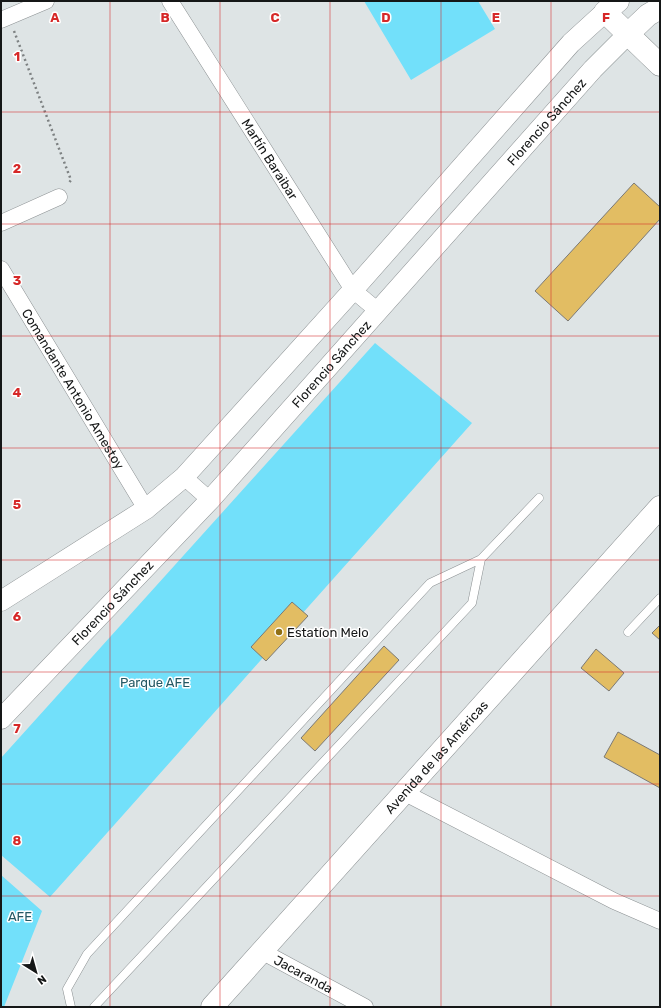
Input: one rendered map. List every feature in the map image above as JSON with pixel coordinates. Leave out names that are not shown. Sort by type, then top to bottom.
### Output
[{"type":"main road","points":[[612,6],[629,33],[660,65]]},
{"type":"main road","name":"Florencio Sánchez","points":[[629,33],[648,15],[660,8]]},
{"type":"main road","name":"Avenida de las Américas","points":[[212,1007],[263,952],[660,507]]},
{"type":"street","points":[[5,18],[46,1]]},
{"type":"street","name":"Martín Baraibar","points":[[170,1],[353,290],[378,311]]},
{"type":"street","points":[[1,602],[146,509],[184,477],[353,290],[571,43],[612,6]]},
{"type":"street","name":"Florencio Sánchez","points":[[1,719],[210,500],[546,121],[593,69],[629,33]]},
{"type":"street","points":[[521,99],[546,121]]},
{"type":"street","points":[[1,223],[59,197]]},
{"type":"street","name":"Comandante Antonio Amestoy","points":[[1,269],[146,509]]},
{"type":"street","points":[[184,477],[210,500]]},
{"type":"street","points":[[405,793],[614,901],[660,921]]},
{"type":"street","name":"Jacaranda","points":[[263,952],[365,1007]]},
{"type":"lane","points":[[71,1007],[67,989],[74,974],[93,948],[430,583],[481,559],[539,498]]},
{"type":"lane","points":[[94,1007],[472,603],[481,559]]},
{"type":"lane","points":[[628,632],[660,598]]},
{"type":"path","points":[[5,18],[71,180],[59,197]]},
{"type":"green space","points":[[364,1],[478,1],[495,29],[411,80]]},
{"type":"green space","name":"Parque AFE","points":[[375,343],[472,423],[50,897],[1,855],[1,758]]},
{"type":"green space","name":"AFE","points":[[1,875],[42,911],[4,1007],[1,1007]]},
{"type":"building","points":[[634,183],[660,207],[660,219],[568,321],[535,291]]},
{"type":"building","name":"Estatíon Melo","points":[[292,602],[308,616],[266,661],[251,647]]},
{"type":"building","points":[[660,625],[660,640],[652,633]]},
{"type":"building","points":[[384,646],[399,660],[315,751],[301,738]]},
{"type":"building","points":[[596,649],[624,673],[609,691],[581,668]]},
{"type":"building","points":[[618,732],[660,755],[660,788],[604,757]]},
{"type":"place","name":"Estatíon Melo","points":[[279,632]]}]
